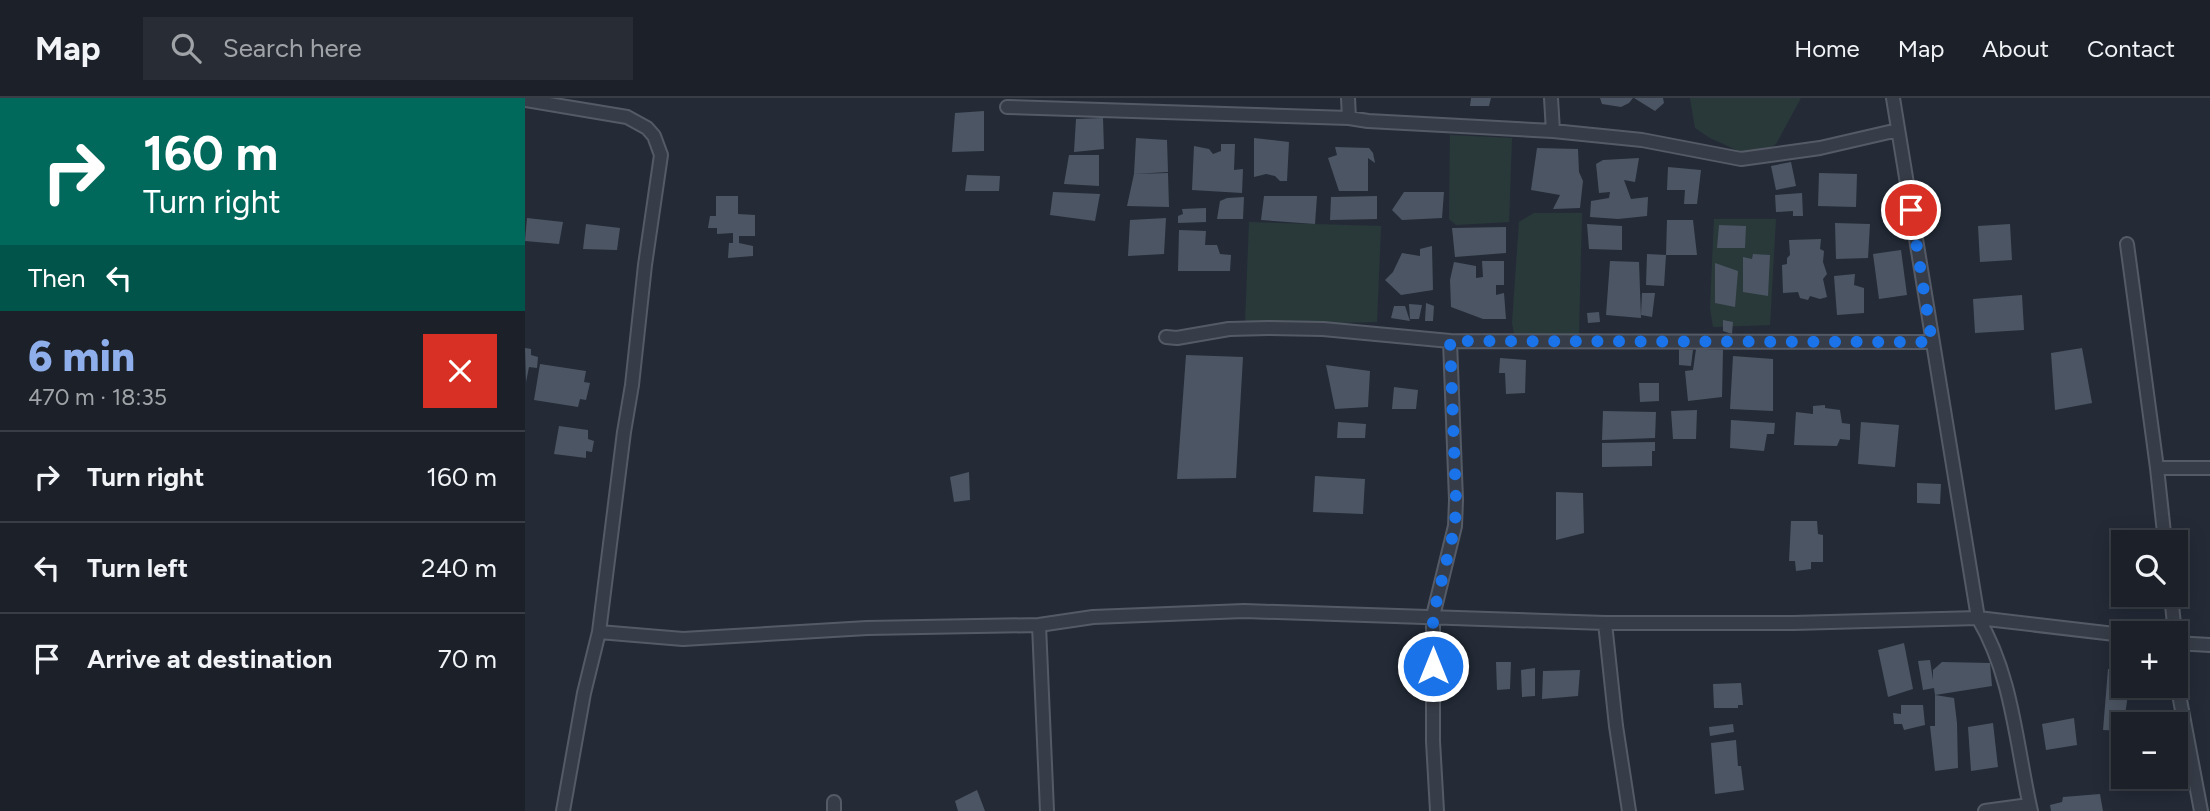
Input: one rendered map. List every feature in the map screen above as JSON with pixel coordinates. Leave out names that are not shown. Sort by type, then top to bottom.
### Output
[{"type":"street","points":[[1348,98],[1349,118]]},
{"type":"street","points":[[1551,98],[1553,131]]},
{"type":"street","points":[[1893,98],[1978,618],[1993,642],[2007,688],[2030,808],[1985,811]]},
{"type":"street","points":[[525,100],[627,117],[647,128],[654,136],[661,155],[599,632],[584,693],[563,811]]},
{"type":"street","points":[[1007,107],[1349,118],[1391,124],[1553,131],[1641,141],[1741,159],[1820,148],[1898,130]]},
{"type":"street","points":[[2127,244],[2164,530]]},
{"type":"street","points":[[1166,337],[1177,338],[1229,329],[1268,328],[1322,329],[1450,341],[1932,342]]},
{"type":"street","points":[[1437,811],[1433,741],[1433,616],[1455,526],[1456,500],[1450,341]]},
{"type":"street","points":[[2157,468],[2210,468]]},
{"type":"street","points":[[599,632],[683,639],[867,628],[1039,625],[1093,617],[1244,611],[1605,623],[1793,623],[1978,618],[2111,634]]},
{"type":"street","points":[[1605,623],[1616,726],[1629,811]]},
{"type":"street","points":[[1039,625],[1047,811]]},
{"type":"street","points":[[2188,642],[2210,645]]},
{"type":"street","points":[[2180,698],[2201,811]]},
{"type":"shaded area","points":[[1690,98],[1801,98],[1776,144],[1754,158],[1710,138],[1695,128]]},
{"type":"shaded area","points":[[1450,135],[1512,138],[1509,222],[1456,225],[1449,219]]},
{"type":"shaded area","points":[[1534,213],[1582,213],[1579,334],[1514,334],[1512,323],[1519,222]]},
{"type":"shaded area","points":[[1714,219],[1776,219],[1770,325],[1713,327],[1710,308]]},
{"type":"shaded area","points":[[1249,222],[1381,226],[1377,322],[1245,325]]},
{"type":"building","points":[[1471,98],[1491,98],[1489,106],[1470,106]]},
{"type":"building","points":[[1600,98],[1633,98],[1621,107],[1602,104]]},
{"type":"building","points":[[1634,98],[1663,98],[1664,103],[1655,111]]},
{"type":"building","points":[[984,111],[984,151],[952,152],[955,113]]},
{"type":"building","points":[[1103,118],[1104,149],[1074,152],[1076,119]]},
{"type":"building","points":[[1136,138],[1167,140],[1168,172],[1134,174]]},
{"type":"building","points":[[1254,138],[1289,142],[1287,181],[1280,181],[1275,176],[1266,174],[1254,177]]},
{"type":"building","points":[[1221,144],[1235,144],[1234,170],[1243,169],[1242,193],[1192,190],[1194,146],[1209,149],[1213,154],[1221,151]]},
{"type":"building","points":[[1335,147],[1369,148],[1373,153],[1375,163],[1368,158],[1368,191],[1339,191],[1328,158],[1337,155]]},
{"type":"building","points":[[1537,148],[1578,149],[1579,172],[1583,181],[1580,208],[1553,209],[1560,195],[1531,190]]},
{"type":"building","points":[[1069,155],[1099,155],[1099,186],[1064,184]]},
{"type":"building","points":[[1639,158],[1635,182],[1624,180],[1631,199],[1648,197],[1647,216],[1618,219],[1590,217],[1591,201],[1609,198],[1610,192],[1599,193],[1596,164],[1603,160]]},
{"type":"building","points":[[1791,162],[1796,186],[1776,190],[1771,166]]},
{"type":"building","points":[[1668,167],[1701,170],[1697,204],[1684,204],[1685,190],[1667,190]]},
{"type":"building","points":[[1168,173],[1169,207],[1127,206],[1134,174]]},
{"type":"building","points":[[1819,173],[1857,174],[1856,207],[1818,206]]},
{"type":"building","points":[[967,175],[1000,176],[999,191],[965,191]]},
{"type":"building","points":[[1053,192],[1100,194],[1095,221],[1050,215]]},
{"type":"building","points":[[1404,192],[1444,192],[1442,218],[1402,220],[1392,210]]},
{"type":"building","points":[[1802,193],[1803,216],[1793,216],[1793,211],[1776,212],[1775,195]]},
{"type":"building","points":[[716,196],[738,196],[738,214],[755,215],[755,236],[739,236],[739,243],[753,246],[753,256],[728,258],[733,233],[717,234],[717,228],[708,228],[710,216],[716,216]]},
{"type":"building","points":[[1264,196],[1317,196],[1315,224],[1261,220]]},
{"type":"building","points":[[1377,196],[1377,219],[1330,220],[1331,197]]},
{"type":"building","points":[[1244,197],[1243,219],[1217,219],[1220,201]]},
{"type":"building","points":[[1206,208],[1206,222],[1178,223],[1178,216],[1183,214],[1182,209]]},
{"type":"building","points":[[527,218],[563,222],[559,244],[525,241]]},
{"type":"building","points":[[1166,218],[1164,254],[1128,256],[1130,220]]},
{"type":"building","points":[[1667,220],[1693,220],[1697,255],[1666,255]]},
{"type":"building","points":[[1835,223],[1870,224],[1868,258],[1836,259]]},
{"type":"building","points":[[586,224],[620,228],[617,250],[583,249]]},
{"type":"building","points":[[1587,224],[1622,226],[1622,250],[1589,249]]},
{"type":"building","points":[[2010,224],[2012,260],[1980,262],[1978,226]]},
{"type":"building","points":[[1719,225],[1746,226],[1745,248],[1717,248]]},
{"type":"building","points":[[1506,227],[1506,253],[1455,257],[1452,228]]},
{"type":"building","points":[[1179,230],[1206,231],[1205,245],[1217,245],[1220,254],[1231,255],[1230,271],[1178,271]]},
{"type":"building","points":[[1821,239],[1820,249],[1824,251],[1823,262],[1827,274],[1823,279],[1827,297],[1820,299],[1810,296],[1808,300],[1800,298],[1798,292],[1783,293],[1782,265],[1787,264],[1790,255],[1789,240]]},
{"type":"building","points":[[1432,246],[1433,290],[1401,295],[1385,280],[1393,272],[1402,253],[1420,256],[1420,249]]},
{"type":"building","points":[[1901,250],[1907,295],[1879,299],[1873,254]]},
{"type":"building","points":[[1647,254],[1666,255],[1664,286],[1646,285]]},
{"type":"building","points":[[1753,254],[1770,255],[1768,296],[1743,292],[1743,257],[1752,259]]},
{"type":"building","points":[[1482,261],[1504,261],[1504,285],[1496,285],[1496,295],[1504,293],[1506,319],[1483,319],[1451,307],[1450,280],[1454,262],[1476,266],[1476,278],[1483,277]]},
{"type":"building","points":[[1610,261],[1639,262],[1641,318],[1606,315]]},
{"type":"building","points":[[1715,263],[1738,271],[1735,307],[1715,303]]},
{"type":"building","points":[[1855,274],[1854,285],[1864,288],[1864,313],[1837,315],[1834,276]]},
{"type":"building","points":[[1642,293],[1655,293],[1652,317],[1641,315]]},
{"type":"building","points":[[2022,295],[2024,330],[1975,333],[1973,299]]},
{"type":"building","points":[[1426,303],[1434,306],[1433,321],[1425,321]]},
{"type":"building","points":[[1409,304],[1422,305],[1419,319],[1410,319]]},
{"type":"building","points":[[1394,306],[1405,306],[1410,321],[1391,318]]},
{"type":"building","points":[[1599,312],[1600,322],[1588,323],[1587,313]]},
{"type":"building","points":[[1723,320],[1733,322],[1732,334],[1723,331]]},
{"type":"building","points":[[525,348],[531,349],[531,355],[538,357],[537,368],[529,367],[526,382]]},
{"type":"building","points":[[2082,348],[2092,403],[2055,410],[2051,353]]},
{"type":"building","points":[[1679,349],[1693,350],[1691,366],[1679,365]]},
{"type":"building","points":[[1696,349],[1723,350],[1722,397],[1688,401],[1685,371],[1693,370]]},
{"type":"building","points":[[1186,355],[1243,357],[1236,478],[1177,479]]},
{"type":"building","points":[[1733,356],[1773,359],[1773,411],[1730,409]]},
{"type":"building","points":[[1500,358],[1526,360],[1525,393],[1506,394],[1505,373],[1499,373]]},
{"type":"building","points":[[540,364],[586,371],[584,382],[590,383],[586,400],[580,399],[578,407],[534,400]]},
{"type":"building","points":[[1326,365],[1370,371],[1368,407],[1335,409]]},
{"type":"building","points":[[1639,383],[1659,383],[1659,401],[1640,402]]},
{"type":"building","points":[[1394,387],[1418,390],[1416,409],[1392,409]]},
{"type":"building","points":[[1825,405],[1825,408],[1840,410],[1842,423],[1850,424],[1850,440],[1840,439],[1837,446],[1794,445],[1796,412],[1813,414],[1813,406]]},
{"type":"building","points":[[1697,410],[1696,439],[1673,439],[1671,411]]},
{"type":"building","points":[[1603,411],[1656,412],[1655,438],[1602,440]]},
{"type":"building","points":[[1731,420],[1775,423],[1774,434],[1767,434],[1764,451],[1730,448]]},
{"type":"building","points":[[1338,422],[1366,424],[1365,438],[1337,438]]},
{"type":"building","points":[[1861,422],[1899,425],[1895,467],[1858,464]]},
{"type":"building","points":[[559,426],[588,430],[588,439],[594,441],[592,452],[586,451],[586,458],[554,454]]},
{"type":"building","points":[[1655,442],[1652,466],[1602,467],[1602,443]]},
{"type":"building","points":[[969,472],[970,500],[954,502],[950,477]]},
{"type":"building","points":[[1315,476],[1365,479],[1363,514],[1313,512]]},
{"type":"building","points":[[1917,483],[1941,484],[1940,504],[1917,503]]},
{"type":"building","points":[[1556,492],[1583,493],[1584,533],[1556,540]]},
{"type":"building","points":[[1791,521],[1817,521],[1818,534],[1823,535],[1823,562],[1811,562],[1811,569],[1796,571],[1795,561],[1789,561]]},
{"type":"building","points":[[1904,643],[1913,689],[1888,697],[1878,650]]},
{"type":"building","points":[[1930,660],[1933,680],[1933,670],[1942,662],[1990,663],[1992,686],[1935,695],[1934,688],[1923,690],[1918,661]]},
{"type":"building","points":[[1496,662],[1511,662],[1510,689],[1497,690]]},
{"type":"building","points":[[1535,668],[1535,696],[1522,697],[1521,670]]},
{"type":"building","points":[[2108,669],[2111,669],[2111,698],[2127,698],[2126,712],[2111,712],[2111,730],[2103,730]]},
{"type":"building","points":[[1580,670],[1578,696],[1542,699],[1543,671]]},
{"type":"building","points":[[1741,683],[1743,705],[1738,705],[1738,708],[1714,708],[1713,684]]},
{"type":"building","points":[[1935,695],[1954,698],[1958,768],[1935,771],[1930,726],[1935,726]]},
{"type":"building","points":[[1901,705],[1923,705],[1925,725],[1904,730],[1902,724],[1894,724],[1893,713],[1901,714]]},
{"type":"building","points":[[2074,718],[2077,745],[2046,750],[2042,724]]},
{"type":"building","points":[[1993,723],[1998,767],[1971,771],[1968,727]]},
{"type":"building","points":[[1733,724],[1734,732],[1710,736],[1709,727]]},
{"type":"building","points":[[1736,740],[1738,766],[1741,766],[1744,790],[1715,794],[1711,743]]},
{"type":"building","points":[[977,790],[985,811],[958,811],[955,801]]},
{"type":"building","points":[[2100,794],[2103,811],[2051,811],[2050,805],[2062,802],[2063,797]]},
{"type":"route","points":[[1433,666],[1433,616],[1455,526],[1457,485],[1450,341],[1932,342],[1911,210]]}]
